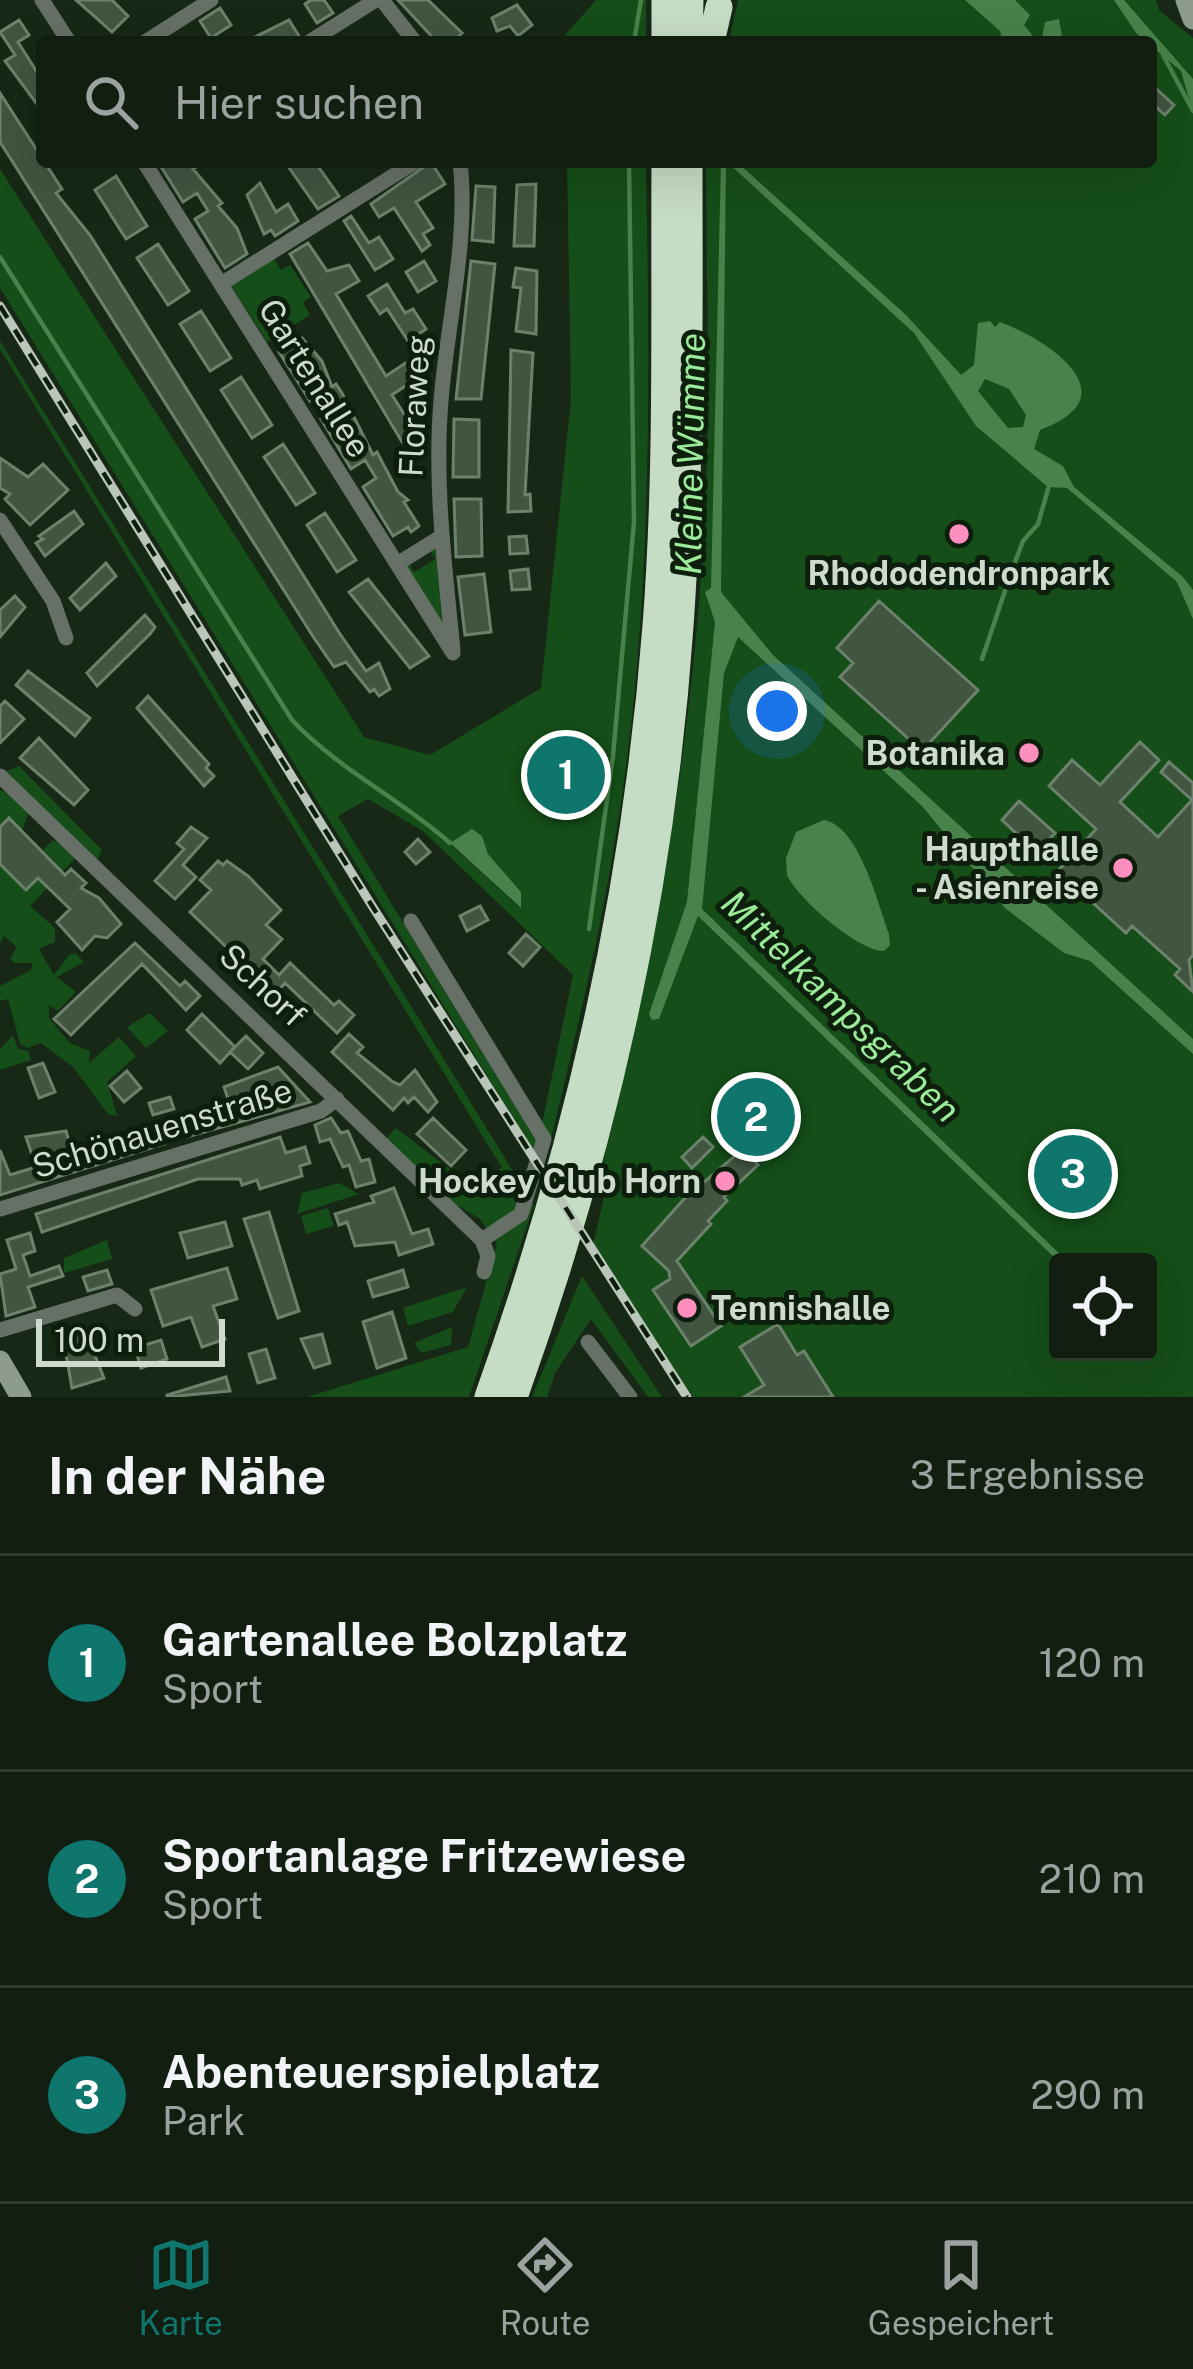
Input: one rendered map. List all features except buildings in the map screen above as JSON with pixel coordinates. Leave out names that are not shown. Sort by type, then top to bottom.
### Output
[{"type":"highway","points":[[665,0],[665,36]]},
{"type":"highway","points":[[689,0],[689,36]]},
{"type":"highway","points":[[712,36],[719,7]]},
{"type":"highway","points":[[488,1397],[524,1292],[582,1088],[636,809],[661,536],[665,168]]},
{"type":"highway","points":[[514,1397],[595,1137],[650,880],[680,630],[692,168]]},
{"type":"main road","points":[[1186,0],[1193,19]]},
{"type":"main road","points":[[0,1361],[21,1397]]},
{"type":"street","points":[[42,0],[65,36]]},
{"type":"street","points":[[154,36],[211,0]]},
{"type":"street","points":[[319,36],[379,0],[411,36]]},
{"type":"street","name":"Gartenallee","points":[[148,168],[453,653]]},
{"type":"street","name":"Gartenallee","points":[[221,284],[405,168]]},
{"type":"street","name":"Floraweg","points":[[453,653],[442,536],[440,407],[458,251],[460,168]]},
{"type":"street","points":[[0,520],[58,610],[66,638]]},
{"type":"street","points":[[397,564],[442,536]]},
{"type":"street","name":"Schorf","points":[[0,776],[482,1240]]},
{"type":"street","points":[[411,921],[544,1138],[521,1214],[482,1240],[488,1256],[484,1272]]},
{"type":"street","name":"Schönauenstraße","points":[[0,1209],[321,1111],[337,1099]]},
{"type":"street","points":[[0,1330],[117,1295],[135,1309]]},
{"type":"street","points":[[588,1342],[630,1397]]},
{"type":"shaded area","points":[[596,0],[646,0],[646,36],[564,36]]},
{"type":"shaded area","name":"Rhododendronpark","points":[[738,0],[1156,0],[1159,10],[1193,38],[1193,1397],[693,1397],[593,1245],[604,1197],[599,1178],[639,1006],[684,745],[701,569],[707,440],[706,168],[1157,168],[1157,36],[730,36]]},
{"type":"shaded area","points":[[965,0],[1015,0],[1030,15],[1024,25],[1033,36],[1001,36]]},
{"type":"shaded area","points":[[1114,0],[1124,0],[1155,36],[1136,33]]},
{"type":"shaded area","points":[[1059,19],[1062,36],[1042,36],[1045,22]]},
{"type":"shaded area","points":[[1157,38],[1193,79],[1193,113],[1181,71],[1157,51]]},
{"type":"shaded area","points":[[567,168],[646,168],[647,496],[629,745],[610,871],[544,1168],[0,288],[0,169],[364,737],[430,755],[541,688],[571,399]],"holes":[[[368,799],[423,831],[573,975],[538,1143],[338,816]],[[482,836],[488,854],[521,892],[519,907],[450,844]]]},
{"type":"shaded area","points":[[721,168],[726,168],[721,592],[772,654],[1193,1039],[1193,1054],[1090,961],[1064,953],[1005,908],[923,807],[738,637],[724,673],[702,909],[1059,1253],[1050,1253],[698,916],[659,1019],[652,1020],[649,1014],[687,902],[715,622],[705,592],[711,588]]},
{"type":"shaded area","points":[[734,168],[744,168],[906,315],[961,375],[974,365],[978,323],[990,321],[995,327],[1000,322],[1060,356],[1081,387],[1079,402],[1066,417],[1040,430],[1034,449],[1063,466],[1074,487],[1183,577],[1193,590],[1193,619],[1177,582],[1067,488],[1048,487],[976,426],[914,333]],"holes":[[[985,379],[1009,389],[1026,415],[1023,427],[1008,428],[978,391]]]},
{"type":"shaded area","points":[[273,257],[281,270],[290,265],[311,297],[303,302],[310,315],[267,342],[230,284]]},
{"type":"shaded area","points":[[0,341],[534,1205],[469,1397],[307,1397],[468,1347],[497,1243],[480,1219],[450,1201],[385,1140],[396,1128],[465,1181],[502,1168],[0,349]]},
{"type":"shaded area","points":[[437,547],[449,634],[406,568],[409,564],[414,572],[435,559],[431,551]]},
{"type":"shaded area","points":[[19,766],[102,850],[97,861],[5,772]]},
{"type":"shaded area","points":[[0,790],[20,798],[80,853],[30,906],[55,928],[55,942],[39,949],[54,975],[69,955],[76,953],[84,962],[57,977],[76,992],[58,1011],[49,1005],[49,1018],[70,1043],[90,1051],[89,1063],[119,1037],[136,1056],[107,1082],[117,1116],[108,1114],[73,1067],[41,1043],[28,1048],[20,1044],[8,999],[0,1001],[0,986],[31,970],[33,963],[14,963],[10,958],[17,947],[4,936],[0,943],[0,864],[26,890],[55,862],[43,850],[53,840],[61,845],[28,813],[22,831],[9,819],[0,827]]},
{"type":"shaded area","points":[[824,820],[847,836],[865,867],[889,934],[890,945],[884,951],[859,942],[830,922],[787,875],[786,858],[796,832]]},
{"type":"shaded area","points":[[472,829],[521,892],[521,908],[450,843]]},
{"type":"shaded area","points":[[150,1013],[168,1031],[146,1048],[127,1027]]},
{"type":"shaded area","points":[[13,1035],[18,1049],[28,1051],[31,1060],[0,1070],[0,1049]]},
{"type":"shaded area","points":[[339,1183],[359,1194],[297,1214],[302,1193]]},
{"type":"shaded area","points":[[328,1208],[334,1226],[306,1234],[301,1216]]},
{"type":"shaded area","points":[[107,1240],[112,1259],[64,1273],[64,1258]]},
{"type":"shaded area","points":[[582,1276],[662,1397],[648,1397],[591,1319],[555,1373],[547,1397],[532,1397]]},
{"type":"shaded area","points":[[467,1287],[453,1312],[408,1326],[403,1308]]},
{"type":"shaded area","points":[[452,1327],[451,1345],[421,1353],[414,1343]]},
{"type":"waterway","points":[[635,36],[641,0]]},
{"type":"waterway","points":[[1163,55],[1193,111]]},
{"type":"waterway","points":[[589,929],[613,756],[634,522],[629,168]]},
{"type":"waterway","points":[[0,257],[292,720],[329,754],[450,843]]},
{"type":"waterway","points":[[1009,578],[1023,541],[1038,524],[1049,486]]},
{"type":"waterway","points":[[982,659],[1005,591]]},
{"type":"railway","points":[[0,306],[374,909],[687,1397]]},
{"type":"place","name":"Rhododendronpark","points":[[959,534]]},
{"type":"place","name":"Botanika","points":[[1029,753]]},
{"type":"place","name":"Gartenallee Bolzplatz","points":[[566,775]]},
{"type":"place","name":"Haupthalle - Asienreise","points":[[1123,868]]},
{"type":"place","name":"Sportanlage Fritzewiese","points":[[756,1117]]},
{"type":"place","name":"Abenteuerspielplatz","points":[[1073,1174]]},
{"type":"place","name":"Hockey Club Horn","points":[[725,1181]]},
{"type":"place","name":"Tennishalle","points":[[687,1308]]},
{"type":"water label","name":"Kleine Wümme","points":[[690,454]]},
{"type":"water label","name":"Mittelkampsgraben","points":[[841,1006]]}]
